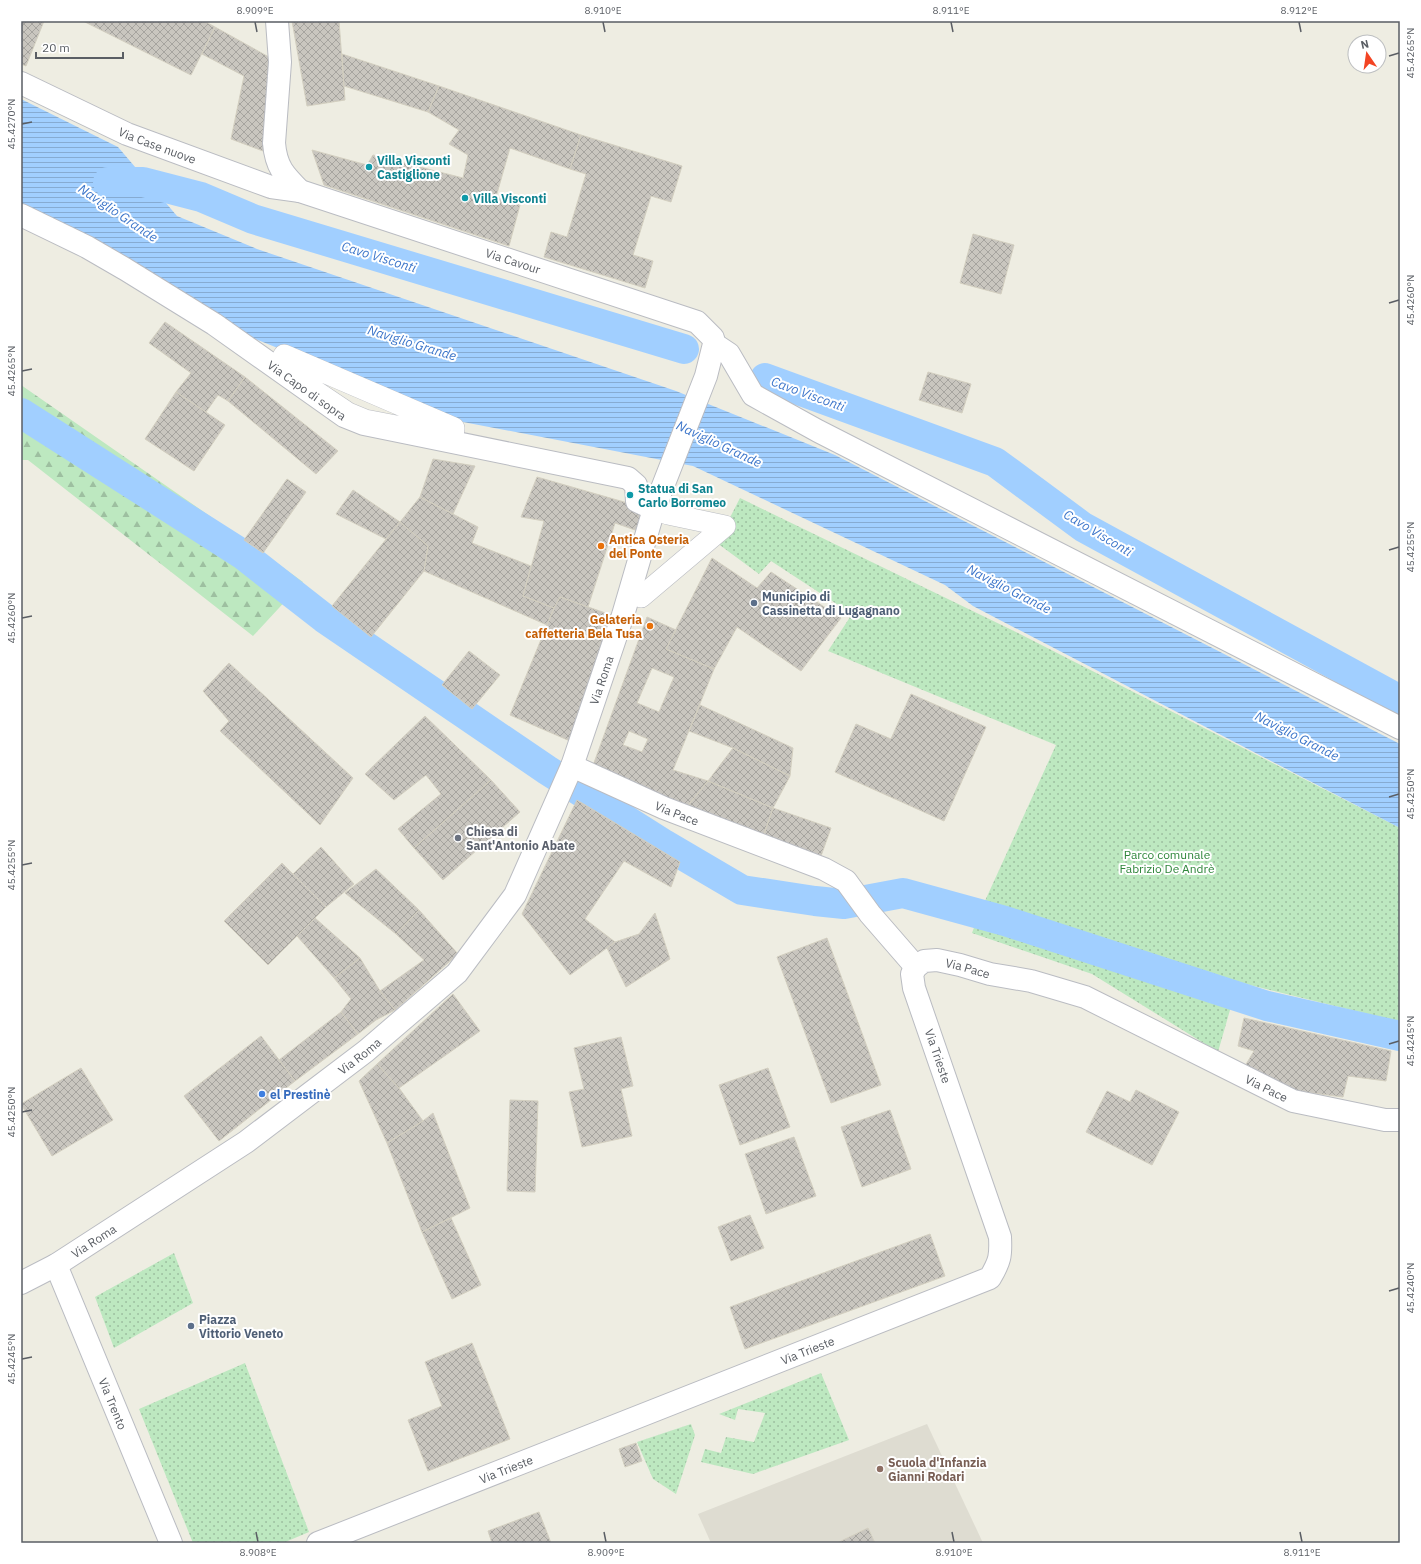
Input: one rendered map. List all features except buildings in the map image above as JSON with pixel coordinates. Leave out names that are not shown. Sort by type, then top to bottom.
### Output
[{"type":"street","points":[[277,21],[280,62],[274,142],[275,154],[279,166],[286,177],[300,191]]},
{"type":"street","name":"Via Case nuove","points":[[21,83],[127,134],[271,187],[300,191]]},
{"type":"street","name":"Via Cavour","points":[[300,191],[698,322],[713,338],[714,344]]},
{"type":"street","name":"Via Capo di sopra","points":[[21,215],[86,247],[137,276],[214,324],[344,416],[364,424],[628,478],[636,485],[637,501],[657,502]]},
{"type":"street","points":[[714,344],[729,354],[752,395],[818,431],[1400,728]]},
{"type":"street","name":"Via Roma","points":[[21,1283],[56,1265],[246,1142],[366,1051],[457,973],[469,949],[515,895],[558,794],[572,766],[630,592],[657,502],[706,376],[714,344]]},
{"type":"street","points":[[284,355],[454,428],[453,437],[365,420],[348,413],[278,366],[284,355]]},
{"type":"street","points":[[630,592],[641,597],[725,526],[668,514],[657,502]]},
{"type":"street","name":"Via Pace","points":[[572,766],[664,808],[824,869],[846,881],[870,914],[916,967],[924,961],[936,960],[990,974],[1031,981],[1085,997],[1293,1101],[1385,1120],[1400,1120]]},
{"type":"street","name":"Via Trieste","points":[[318,1543],[990,1278],[998,1266],[1001,1254],[1000,1237],[914,988],[912,974],[916,967]]},
{"type":"street","name":"Via Trento","points":[[56,1265],[171,1543]]},
{"type":"shaded area","name":"Scuola d'Infanzia Gianni Rodari","points":[[927,1424],[983,1543],[711,1543],[698,1514]]},
{"type":"green space","points":[[21,385],[303,582],[253,636],[28,460],[21,460]]},
{"type":"green space","name":"Parco comunale Fabrizio De Andrè","points":[[740,498],[1018,633],[1400,828],[1400,1022],[1238,982],[1218,1052],[1092,974],[972,933],[979,914],[1056,745],[828,651],[852,614],[771,561],[759,574],[717,543]]},
{"type":"green space","points":[[174,1253],[193,1303],[114,1348],[95,1297]]},
{"type":"green space","points":[[245,1363],[309,1532],[283,1543],[193,1543],[139,1409]]},
{"type":"green space","points":[[821,1373],[849,1440],[753,1474],[701,1462],[705,1449],[721,1453],[726,1437],[754,1442],[765,1413],[738,1409],[735,1420],[719,1414]]},
{"type":"green space","points":[[691,1424],[695,1435],[676,1494],[653,1479],[637,1442]]},
{"type":"water","name":"Naviglio Grande","points":[[21,99],[118,147],[177,216],[257,249],[676,391],[835,455],[1400,744],[1400,828],[973,606],[945,585],[693,466],[463,422],[248,336],[21,208]]},
{"type":"waterway","name":"Cavo Visconti","points":[[108,182],[143,182],[201,197],[253,219],[684,349]]},
{"type":"waterway","name":"Cavo Visconti","points":[[765,378],[995,462],[1083,527],[1400,700]]},
{"type":"waterway","points":[[21,413],[242,554],[324,618],[547,770],[662,843],[742,890],[844,904],[903,893],[1005,921],[1267,1006],[1400,1036]]},
{"type":"place","name":"Villa Visconti Castiglione","points":[[369,167]]},
{"type":"place","name":"Villa Visconti","points":[[465,198]]},
{"type":"place","name":"Statua di San Carlo Borromeo","points":[[630,495]]},
{"type":"place","name":"Antica Osteria del Ponte","points":[[601,546]]},
{"type":"place","name":"Municipio di Cassinetta di Lugagnano","points":[[754,603]]},
{"type":"place","name":"Gelateria caffetteria Bela Tusa","points":[[650,626]]},
{"type":"place","name":"Chiesa di Sant'Antonio Abate","points":[[458,838]]},
{"type":"place","name":"el Prestinè","points":[[262,1094]]},
{"type":"place","name":"Piazza Vittorio Veneto","points":[[191,1326]]},
{"type":"place","name":"Scuola d'Infanzia Gianni Rodari","points":[[880,1469]]}]
